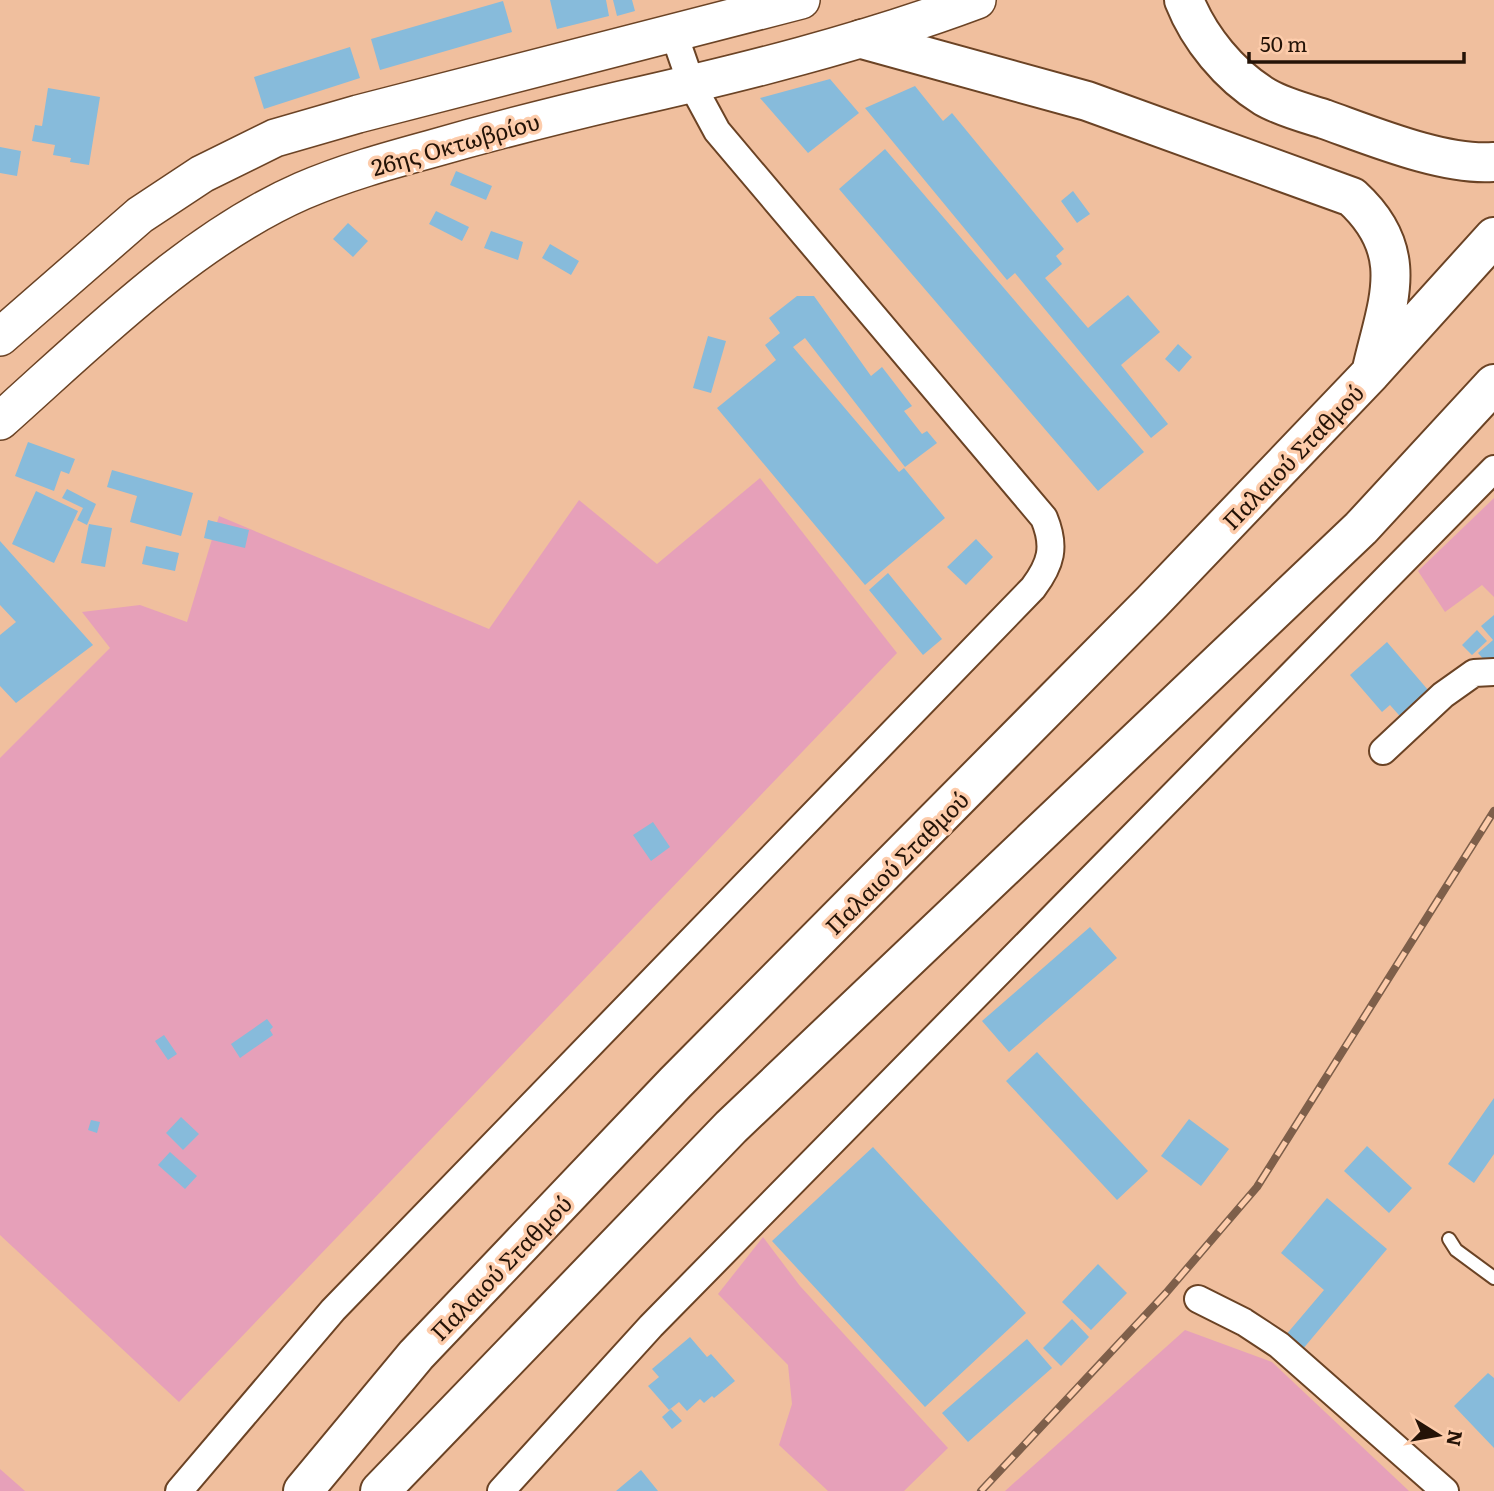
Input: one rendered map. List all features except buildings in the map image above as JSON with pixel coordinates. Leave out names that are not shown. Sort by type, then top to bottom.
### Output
[{"type":"highway","points":[[1184,0],[1203,37],[1228,66],[1266,98],[1397,144],[1454,159],[1494,162]]},
{"type":"highway","points":[[862,39],[1087,101],[1352,197],[1380,228],[1392,271],[1371,373]]},
{"type":"highway","name":"Παλαιού Σταθμού","points":[[303,1491],[416,1355],[656,1104],[1133,621],[1371,373],[1494,237]]},
{"type":"highway","points":[[380,1491],[731,1127],[1361,528],[1494,384]]},
{"type":"main road","points":[[0,337],[140,215],[201,174],[275,138],[358,114],[801,0]]},
{"type":"main road","name":"26ης Οκτωβρίου","points":[[0,421],[152,286],[244,222],[300,192],[365,168],[519,124],[862,39],[977,0]]},
{"type":"street","points":[[179,1491],[333,1310],[1033,588],[1046,571],[1051,550],[1051,534],[1044,518],[717,131],[691,83],[674,34]]},
{"type":"street","points":[[501,1491],[651,1326],[1494,469]]},
{"type":"street","points":[[1382,751],[1443,695],[1474,673],[1494,672]]},
{"type":"street","points":[[1198,1299],[1244,1322],[1279,1345],[1445,1491]]},
{"type":"lane","points":[[1449,1239],[1456,1250],[1494,1278]]},
{"type":"shaded area","points":[[760,478],[897,653],[179,1402],[0,1235],[0,758],[110,648],[82,612],[140,605],[187,622],[219,516],[489,629],[579,500],[657,564]]},
{"type":"shaded area","points":[[1494,498],[1494,597],[1482,585],[1445,612],[1418,571]]},
{"type":"shaded area","points":[[763,1237],[800,1286],[948,1448],[904,1491],[828,1491],[779,1445],[792,1404],[788,1365],[718,1294]]},
{"type":"shaded area","points":[[1185,1330],[1272,1362],[1409,1491],[1005,1491]]},
{"type":"shaded area","points":[[0,1469],[25,1491],[0,1491]]},
{"type":"railway","points":[[981,1491],[1166,1293],[1257,1187],[1494,811]]}]
